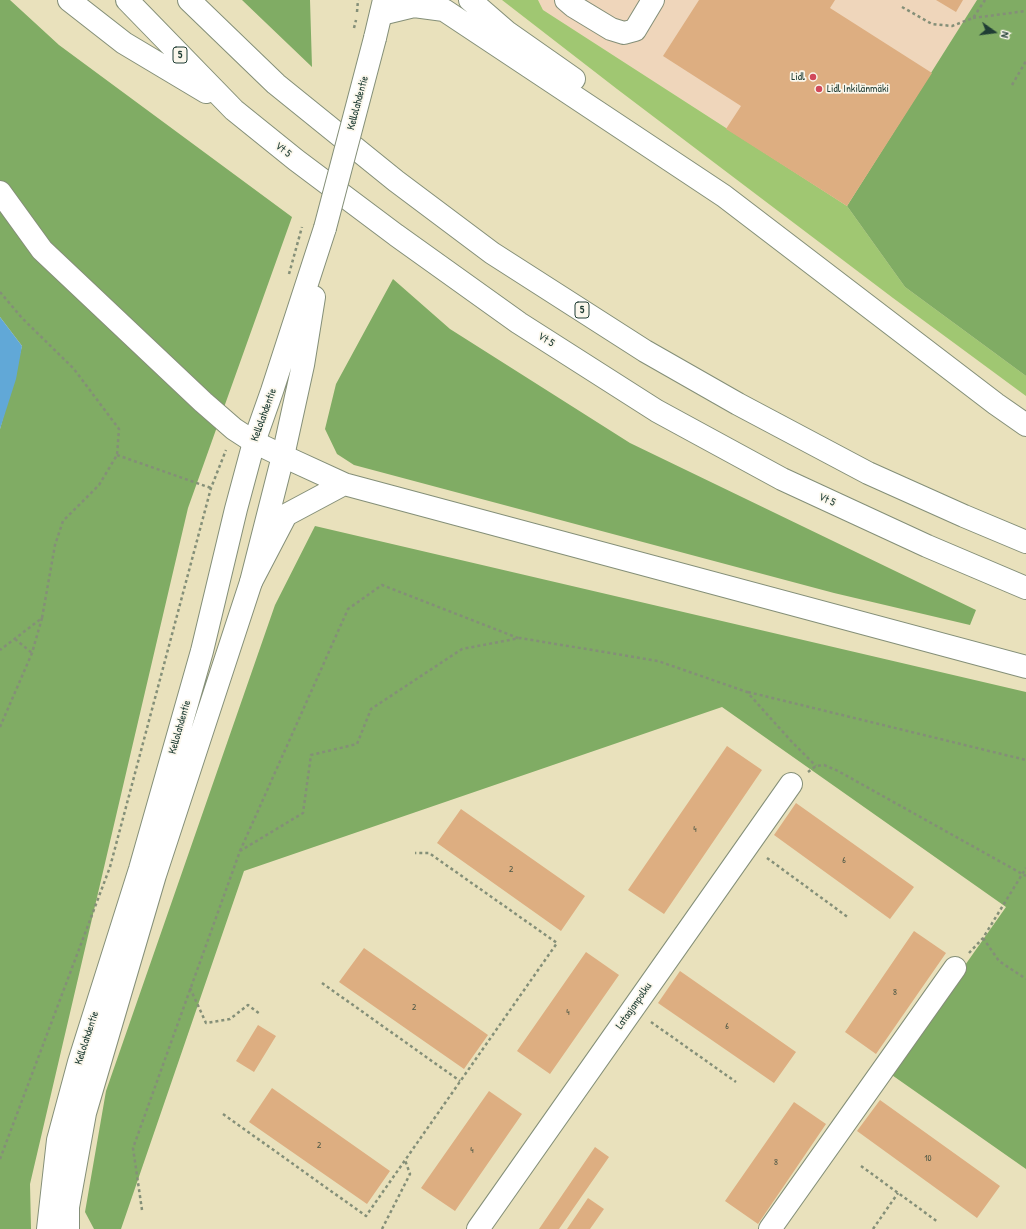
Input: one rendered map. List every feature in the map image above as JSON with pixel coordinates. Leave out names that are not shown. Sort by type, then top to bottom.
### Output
[{"type":"main road","points":[[69,0],[124,42],[234,110]]},
{"type":"main road","name":"Vt 5","points":[[126,0],[234,110],[296,160],[414,248],[519,323],[657,411],[782,479],[927,546],[1026,588]]},
{"type":"main road","name":"5","points":[[189,0],[276,84],[396,181],[498,257],[645,351],[745,408],[868,474],[1026,542]]},
{"type":"main road","points":[[470,0],[508,32],[702,171],[724,196]]},
{"type":"main road","points":[[566,0],[573,6],[611,29],[624,33],[635,30],[653,0]]},
{"type":"main road","points":[[383,7],[414,6],[444,10],[724,196],[996,404],[1026,425]]},
{"type":"main road","name":"Kellolahdentie","points":[[48,1229],[58,1140],[79,1062],[140,869],[200,658],[236,509],[254,442],[325,228],[383,7]]},
{"type":"main road","points":[[0,192],[42,250],[234,429],[254,442],[282,456],[344,484],[1026,667]]},
{"type":"main road","name":"Kellolahdentie","points":[[68,1229],[68,1206],[85,1113],[156,875],[251,582],[303,366],[325,228]]},
{"type":"main road","points":[[251,582],[286,515],[344,484]]},
{"type":"main road","name":"Lataajanpolku","points":[[478,1229],[791,784]]},
{"type":"main road","points":[[770,1229],[955,968]]},
{"type":"path","points":[[973,18],[986,0]]},
{"type":"path","points":[[902,7],[932,24],[952,26],[973,18],[1026,11]]},
{"type":"path","points":[[1012,85],[1026,61]]},
{"type":"path","points":[[0,292],[22,318],[74,368],[119,429],[117,455],[99,485],[63,521],[55,545],[42,618],[32,653],[0,727]]},
{"type":"path","points":[[0,1159],[110,867],[211,488],[234,429]]},
{"type":"path","points":[[117,455],[211,488]]},
{"type":"path","points":[[142,1210],[132,1148],[240,851],[348,609],[382,584],[520,638],[658,661],[747,692],[1026,760]]},
{"type":"path","points":[[0,650],[42,618]]},
{"type":"path","points":[[240,851],[303,813],[311,755],[357,744],[371,709],[462,649],[520,638]]},
{"type":"path","points":[[15,639],[32,653]]},
{"type":"path","points":[[747,692],[816,766]]},
{"type":"path","points":[[791,784],[816,766],[824,765],[838,771],[1026,876]]},
{"type":"path","points":[[748,845],[849,918]]},
{"type":"path","points":[[223,1114],[366,1216],[557,943],[428,853],[415,854]]},
{"type":"path","points":[[955,968],[983,938],[1026,868]]},
{"type":"path","points":[[983,938],[999,961],[1026,979]]},
{"type":"path","points":[[322,982],[460,1081]]},
{"type":"path","points":[[190,988],[206,1023],[230,1019],[248,1005],[260,1014]]},
{"type":"path","points":[[632,1009],[736,1082]]},
{"type":"path","points":[[382,1229],[410,1174],[405,1159]]},
{"type":"path","points":[[861,1166],[938,1222]]},
{"type":"path","points":[[873,1229],[898,1193]]},
{"type":"shaded area","name":"Lidl Inkilänmäki","points":[[538,0],[977,0],[847,206],[543,10]]},
{"type":"green space","points":[[0,0],[10,0],[59,45],[292,217],[188,508],[30,1184],[31,1229],[0,1229],[0,429],[22,346],[0,317]]},
{"type":"green space","points":[[242,0],[310,0],[312,67]]},
{"type":"green space","points":[[502,0],[538,0],[543,10],[847,206],[905,287],[1026,376],[1026,396],[893,298]]},
{"type":"green space","points":[[977,0],[1026,0],[1026,376],[905,287],[847,206]]},
{"type":"green space","points":[[393,279],[450,329],[630,443],[976,610],[970,625],[834,593],[354,465],[337,454],[325,429],[336,384]]},
{"type":"green space","points":[[315,526],[1026,692],[1026,1169],[889,1073],[1006,907],[722,707],[244,871],[121,1229],[94,1229],[85,1212],[106,1091],[275,605]]},
{"type":"water","points":[[0,317],[22,346],[16,379],[0,429]]},
{"type":"building","name":"Lidl Inkilänmäki","points":[[699,0],[835,0],[830,8],[932,73],[847,206],[726,129],[741,106],[663,56]]},
{"type":"building","points":[[936,0],[963,0],[956,12]]},
{"type":"building","points":[[727,746],[762,770],[664,914],[628,890]]},
{"type":"building","points":[[796,803],[914,887],[890,919],[774,835]]},
{"type":"building","points":[[461,809],[585,896],[561,931],[437,843]]},
{"type":"building","points":[[914,931],[946,953],[876,1054],[845,1032]]},
{"type":"building","points":[[364,948],[488,1035],[464,1069],[339,982]]},
{"type":"building","points":[[586,952],[619,975],[550,1074],[517,1051]]},
{"type":"building","points":[[680,971],[796,1052],[774,1083],[658,1003]]},
{"type":"building","points":[[258,1025],[276,1036],[254,1072],[236,1061]]},
{"type":"building","points":[[272,1088],[390,1171],[367,1204],[249,1122]]},
{"type":"building","points":[[489,1091],[522,1114],[455,1211],[421,1188]]},
{"type":"building","points":[[880,1100],[1000,1186],[977,1218],[857,1131]]},
{"type":"building","points":[[794,1102],[826,1124],[758,1224],[725,1201]]},
{"type":"building","points":[[595,1147],[609,1157],[559,1229],[539,1229]]},
{"type":"building","points":[[588,1198],[604,1209],[590,1229],[567,1229]]},
{"type":"place","name":"Lidl","points":[[813,77]]},
{"type":"place","name":"Lidl Inkilänmäki","points":[[819,89]]}]
